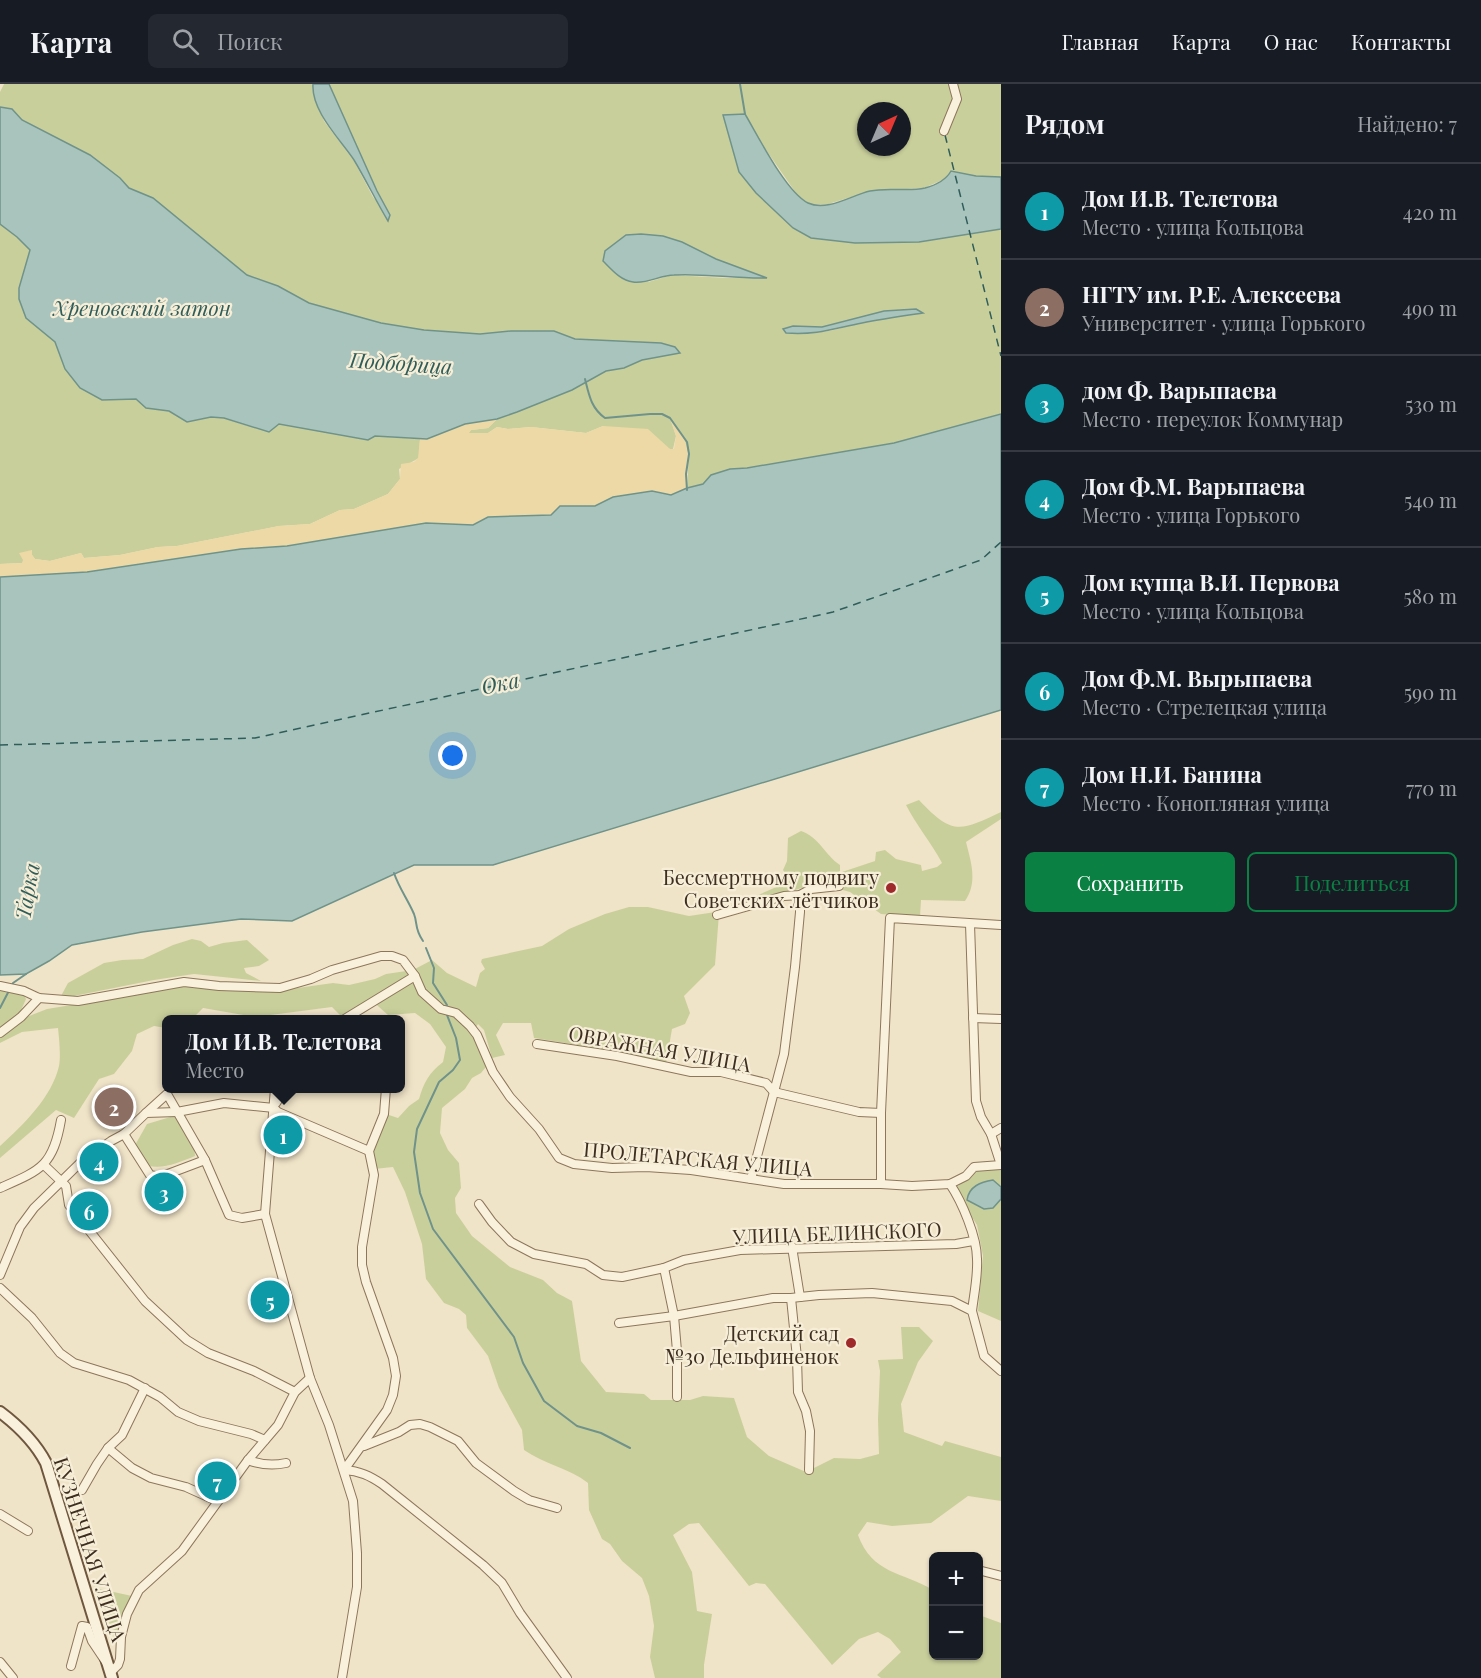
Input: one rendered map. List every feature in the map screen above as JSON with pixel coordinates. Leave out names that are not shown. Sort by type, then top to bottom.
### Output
[{"type":"main road","name":"КУЗНЕЧНАЯ УЛИЦА","points":[[0,1413],[30,1437],[46,1464],[81,1582],[112,1675]]},
{"type":"street","points":[[944,131],[957,99],[953,84]]},
{"type":"street","points":[[717,915],[784,896],[800,895],[811,888],[839,886]]},
{"type":"street","points":[[751,1179],[784,1054],[795,967],[800,895]]},
{"type":"street","points":[[881,1184],[881,1113],[890,918],[1001,926]]},
{"type":"street","points":[[970,924],[976,1101],[981,1117],[991,1134],[1001,1165],[974,1167],[966,1176],[950,1184],[961,1204],[978,1258],[972,1311],[984,1356],[1001,1371]]},
{"type":"street","name":"ПРОЛЕТАРСКАЯ УЛИЦА","points":[[39,998],[78,1001],[184,982],[219,986],[280,988],[332,970],[381,956],[392,956],[403,960],[415,976],[422,992],[441,1009],[456,1013],[477,1035],[493,1072],[559,1158],[574,1164],[612,1168],[646,1167],[691,1170],[784,1184],[912,1186],[950,1184]]},
{"type":"street","points":[[351,1015],[415,976]]},
{"type":"street","points":[[0,1033],[21,1017],[39,998],[1,986]]},
{"type":"street","points":[[973,1018],[1001,1019]]},
{"type":"street","name":"ОВРАЖНАЯ УЛИЦА","points":[[537,1044],[617,1056],[691,1072],[722,1071],[766,1083],[774,1092],[859,1112],[881,1113]]},
{"type":"street","points":[[275,1093],[265,1214],[310,1378],[345,1470],[353,1501],[357,1587],[342,1678]]},
{"type":"street","points":[[274,1106],[283,1093]]},
{"type":"street","points":[[345,1470],[387,1410],[393,1395],[396,1376],[393,1358],[362,1265],[362,1247],[374,1175],[369,1151],[384,1114],[386,1093]]},
{"type":"street","points":[[0,1275],[20,1227],[34,1208],[97,1149],[124,1134],[166,1094],[205,1160],[229,1215],[242,1218],[265,1214]]},
{"type":"street","points":[[146,1113],[177,1112],[224,1103],[274,1106]]},
{"type":"street","points":[[274,1106],[278,1112],[369,1151]]},
{"type":"street","points":[[0,1188],[44,1165],[52,1155],[58,1140],[61,1120]]},
{"type":"street","points":[[991,1134],[1001,1128]]},
{"type":"street","points":[[124,1134],[150,1175],[160,1177],[205,1160]]},
{"type":"street","points":[[44,1165],[62,1180],[66,1186],[69,1205],[145,1301],[187,1340],[208,1353],[254,1371],[295,1392]]},
{"type":"street","name":"УЛИЦА БЕЛИНСКОГО","points":[[479,1204],[511,1242],[534,1254],[585,1264],[603,1275],[622,1277],[664,1268],[684,1260],[740,1250],[956,1244],[974,1241]]},
{"type":"street","points":[[792,1247],[800,1297]]},
{"type":"street","points":[[664,1268],[674,1316],[677,1397]]},
{"type":"street","points":[[0,1288],[32,1318],[60,1353],[74,1363],[129,1380],[145,1388],[178,1412],[199,1421],[251,1434],[265,1440]]},
{"type":"street","points":[[619,1323],[674,1316],[773,1298],[872,1293],[952,1301],[972,1311]]},
{"type":"street","points":[[791,1298],[798,1392],[806,1411],[810,1431],[809,1470]]},
{"type":"street","points":[[71,1666],[82,1626],[87,1627],[92,1641],[112,1675],[120,1659],[121,1637],[133,1600],[148,1581],[160,1573],[182,1551],[248,1460],[278,1425],[295,1392],[310,1378]]},
{"type":"street","points":[[82,1490],[108,1448],[122,1435],[145,1388]]},
{"type":"street","points":[[363,1446],[399,1432],[410,1425],[420,1424],[452,1437],[476,1462],[514,1491],[529,1500],[557,1508]]},
{"type":"street","points":[[108,1448],[132,1468],[151,1478],[186,1487],[217,1501]]},
{"type":"street","points":[[248,1460],[258,1464],[286,1464]]},
{"type":"street","points":[[345,1470],[355,1471],[375,1479],[483,1564],[502,1583],[520,1613],[567,1678]]},
{"type":"street","points":[[0,1514],[28,1531]]},
{"type":"street","points":[[983,1571],[1001,1576]]},
{"type":"street","points":[[0,1662],[13,1678]]},
{"type":"green space","points":[[4,84],[313,84],[324,121],[354,161],[373,197],[390,215],[329,84],[1001,84],[1001,177],[976,176],[951,171],[947,178],[924,188],[871,191],[825,205],[810,204],[798,196],[766,150],[756,193],[793,228],[811,238],[919,242],[1001,229],[1001,414],[894,443],[730,469],[711,475],[703,484],[687,488],[689,454],[671,421],[676,436],[673,449],[603,426],[586,433],[531,427],[508,429],[497,427],[488,433],[467,434],[471,430],[488,428],[497,419],[572,390],[606,371],[680,352],[661,343],[575,339],[554,331],[480,334],[424,330],[381,323],[309,303],[278,286],[247,275],[153,198],[129,188],[120,178],[90,155],[22,120],[12,109],[0,107],[0,92]],"holes":[[[682,242],[716,259],[765,278],[672,275],[648,282]],[[884,312],[860,322],[824,332],[786,333],[793,326],[822,327]]]},
{"type":"green space","points":[[0,224],[30,250],[19,288],[19,299],[26,318],[55,342],[65,369],[102,400],[137,399],[146,408],[169,411],[187,422],[211,417],[224,418],[248,426],[279,424],[420,439],[419,458],[399,469],[400,479],[388,494],[354,509],[340,510],[310,524],[279,526],[120,555],[84,558],[81,553],[50,561],[35,559],[32,550],[22,563],[0,564]]},
{"type":"green space","points":[[919,800],[940,819],[957,827],[975,823],[1001,812],[1001,819],[966,842],[972,879],[965,901],[921,900],[920,917],[881,914],[850,892],[839,889],[839,882],[811,885],[719,914],[715,965],[684,996],[690,1013],[685,1024],[672,1029],[666,1064],[603,1049],[534,1038],[531,1023],[503,1023],[496,1035],[505,1055],[492,1058],[484,1030],[478,1024],[474,1030],[486,1067],[442,1108],[440,1133],[448,1150],[459,1163],[461,1188],[455,1198],[456,1213],[472,1236],[510,1267],[543,1280],[557,1293],[572,1301],[581,1361],[606,1392],[644,1394],[651,1400],[690,1400],[703,1396],[734,1398],[747,1437],[769,1456],[806,1472],[834,1458],[860,1459],[879,1454],[880,1371],[878,1360],[903,1359],[901,1327],[919,1327],[933,1341],[918,1362],[901,1404],[904,1432],[942,1446],[945,1441],[1001,1457],[1001,1501],[968,1496],[931,1523],[892,1526],[867,1522],[858,1535],[871,1558],[880,1565],[929,1588],[929,1660],[983,1660],[983,1616],[1001,1623],[1001,1678],[881,1678],[877,1675],[901,1652],[890,1639],[878,1632],[859,1639],[832,1665],[765,1584],[756,1583],[749,1586],[699,1523],[689,1524],[673,1535],[692,1572],[697,1611],[712,1614],[704,1678],[655,1678],[650,1657],[654,1626],[649,1596],[642,1578],[622,1561],[610,1544],[602,1539],[589,1510],[588,1483],[573,1473],[524,1450],[522,1430],[499,1388],[488,1356],[467,1328],[466,1315],[459,1309],[444,1303],[426,1279],[422,1244],[405,1192],[393,1167],[374,1169],[370,1151],[386,1114],[398,1118],[419,1099],[428,1078],[443,1062],[446,1047],[430,1024],[415,1013],[388,1015],[370,999],[345,1015],[340,1015],[332,1007],[270,1015],[243,1015],[203,1008],[196,1015],[162,1015],[162,1027],[154,1026],[137,1034],[132,1051],[114,1074],[99,1079],[74,1118],[56,1110],[0,1158],[0,1146],[27,1120],[50,1089],[60,1057],[58,1028],[22,1032],[0,1043],[0,1035],[24,1018],[47,1009],[186,986],[236,991],[276,991],[333,983],[349,985],[386,974],[413,970],[432,960],[447,973],[476,987],[480,973],[485,969],[481,962],[482,959],[542,946],[569,929],[605,914],[629,907],[648,907],[689,916],[722,911],[790,881],[783,870],[787,861],[788,838],[801,831],[813,837],[840,865],[840,871],[833,875],[875,861],[876,852],[885,850],[896,859],[921,865],[922,871],[937,867],[942,863],[906,805]]},
{"type":"green space","points":[[192,939],[201,941],[209,947],[247,940],[269,960],[259,966],[244,968],[246,973],[261,981],[194,974],[74,996],[61,996],[68,983],[104,963],[143,959]]},
{"type":"green space","points":[[0,988],[23,993],[26,999],[19,1015],[0,1031]]},
{"type":"green space","points":[[177,1115],[194,1143],[195,1156],[166,1166],[148,1166],[134,1147],[147,1124]]},
{"type":"green space","points":[[1001,1169],[998,1203],[1001,1199],[1001,1321],[978,1311],[983,1256],[977,1225],[954,1189],[977,1171]]},
{"type":"green space","points":[[100,1589],[132,1596],[118,1639],[114,1640]]},
{"type":"sand","points":[[670,418],[683,437],[688,451],[687,488],[671,495],[652,491],[613,497],[595,506],[560,506],[551,515],[488,517],[473,525],[426,523],[287,546],[241,549],[87,572],[0,577],[0,564],[22,563],[23,560],[19,553],[32,550],[35,559],[50,561],[81,553],[84,558],[120,555],[279,526],[310,524],[340,510],[354,509],[388,494],[400,479],[401,464],[414,462],[418,458],[420,439],[427,439],[465,424],[497,419],[488,428],[471,430],[469,433],[488,433],[497,427],[508,429],[531,427],[586,433],[603,426],[648,429],[670,449],[674,449],[676,436]]},
{"type":"water","points":[[313,84],[329,84],[390,215],[388,221],[354,160],[321,114]]},
{"type":"water","name":"Хреновский затон","points":[[0,107],[12,109],[22,120],[90,155],[120,178],[129,188],[153,198],[247,275],[278,286],[309,303],[381,323],[424,330],[480,334],[554,331],[575,339],[661,343],[675,347],[680,353],[642,360],[624,368],[606,371],[572,390],[517,412],[497,419],[465,424],[427,439],[375,436],[368,440],[279,424],[269,432],[224,418],[211,417],[187,422],[169,411],[146,408],[136,399],[102,400],[80,388],[65,369],[55,342],[26,318],[19,299],[19,288],[30,250],[0,224]]},
{"type":"water","points":[[745,114],[782,176],[791,188],[808,203],[831,204],[870,191],[884,189],[925,188],[940,182],[951,171],[976,176],[1001,177],[1001,229],[919,242],[855,243],[811,238],[793,228],[756,193],[739,172],[723,115]]},
{"type":"water","points":[[626,235],[663,236],[682,242],[716,259],[767,278],[669,275],[644,282],[629,281],[616,274],[603,261],[605,251]]},
{"type":"water","points":[[916,309],[923,313],[816,332],[786,333],[783,329],[793,326],[822,327],[884,311]]},
{"type":"water","name":"Ока","points":[[1001,414],[1001,710],[493,865],[414,865],[292,921],[241,919],[142,932],[72,945],[26,974],[0,975],[0,577],[87,572],[241,549],[287,546],[426,523],[473,525],[488,517],[551,515],[560,506],[595,506],[613,497],[652,491],[671,495],[703,484],[711,475],[730,469],[894,443]]},
{"type":"water","points":[[993,1180],[1001,1187],[1001,1199],[993,1208],[984,1209],[967,1200],[970,1191],[976,1186]]},
{"type":"waterway","points":[[740,84],[745,114]]},
{"type":"waterway","name":"Подборица","points":[[585,379],[589,396],[605,418],[650,414],[662,414],[670,418],[687,442],[689,454],[686,474],[687,490]]},
{"type":"waterway","points":[[394,873],[414,914],[417,929],[423,941]]},
{"type":"waterway","points":[[426,948],[434,968],[433,983],[447,1005]]},
{"type":"waterway","name":"Тарка","points":[[0,1008],[13,983],[26,974]]},
{"type":"waterway","points":[[447,1015],[456,1038],[460,1060],[453,1070],[439,1082],[417,1129],[414,1152],[420,1193],[433,1229],[514,1337],[523,1363],[544,1401],[577,1426],[601,1433],[630,1448]]},
{"type":"ferry route","points":[[945,135],[1001,356]]},
{"type":"ferry route","points":[[0,745],[255,738],[833,612],[981,560],[1001,542]]},
{"type":"place","name":"Бессмертному подвигу Советских лётчиков","points":[[891,888]]},
{"type":"place","name":"НГТУ им. Р.Е. Алексеева","points":[[114,1107]]},
{"type":"place","name":"Дом И.В. Телетова","points":[[283,1135]]},
{"type":"place","name":"Дом Ф.М. Варыпаева","points":[[99,1162]]},
{"type":"place","name":"дом Ф. Варыпаева","points":[[164,1192]]},
{"type":"place","name":"Дом Ф.М. Вырыпаева","points":[[89,1211]]},
{"type":"place","name":"Дом купца В.И. Первова","points":[[270,1300]]},
{"type":"place","name":"Детский сад №30 Дельфиненок","points":[[851,1343]]},
{"type":"place","name":"Дом Н.И. Банина","points":[[217,1481]]}]
